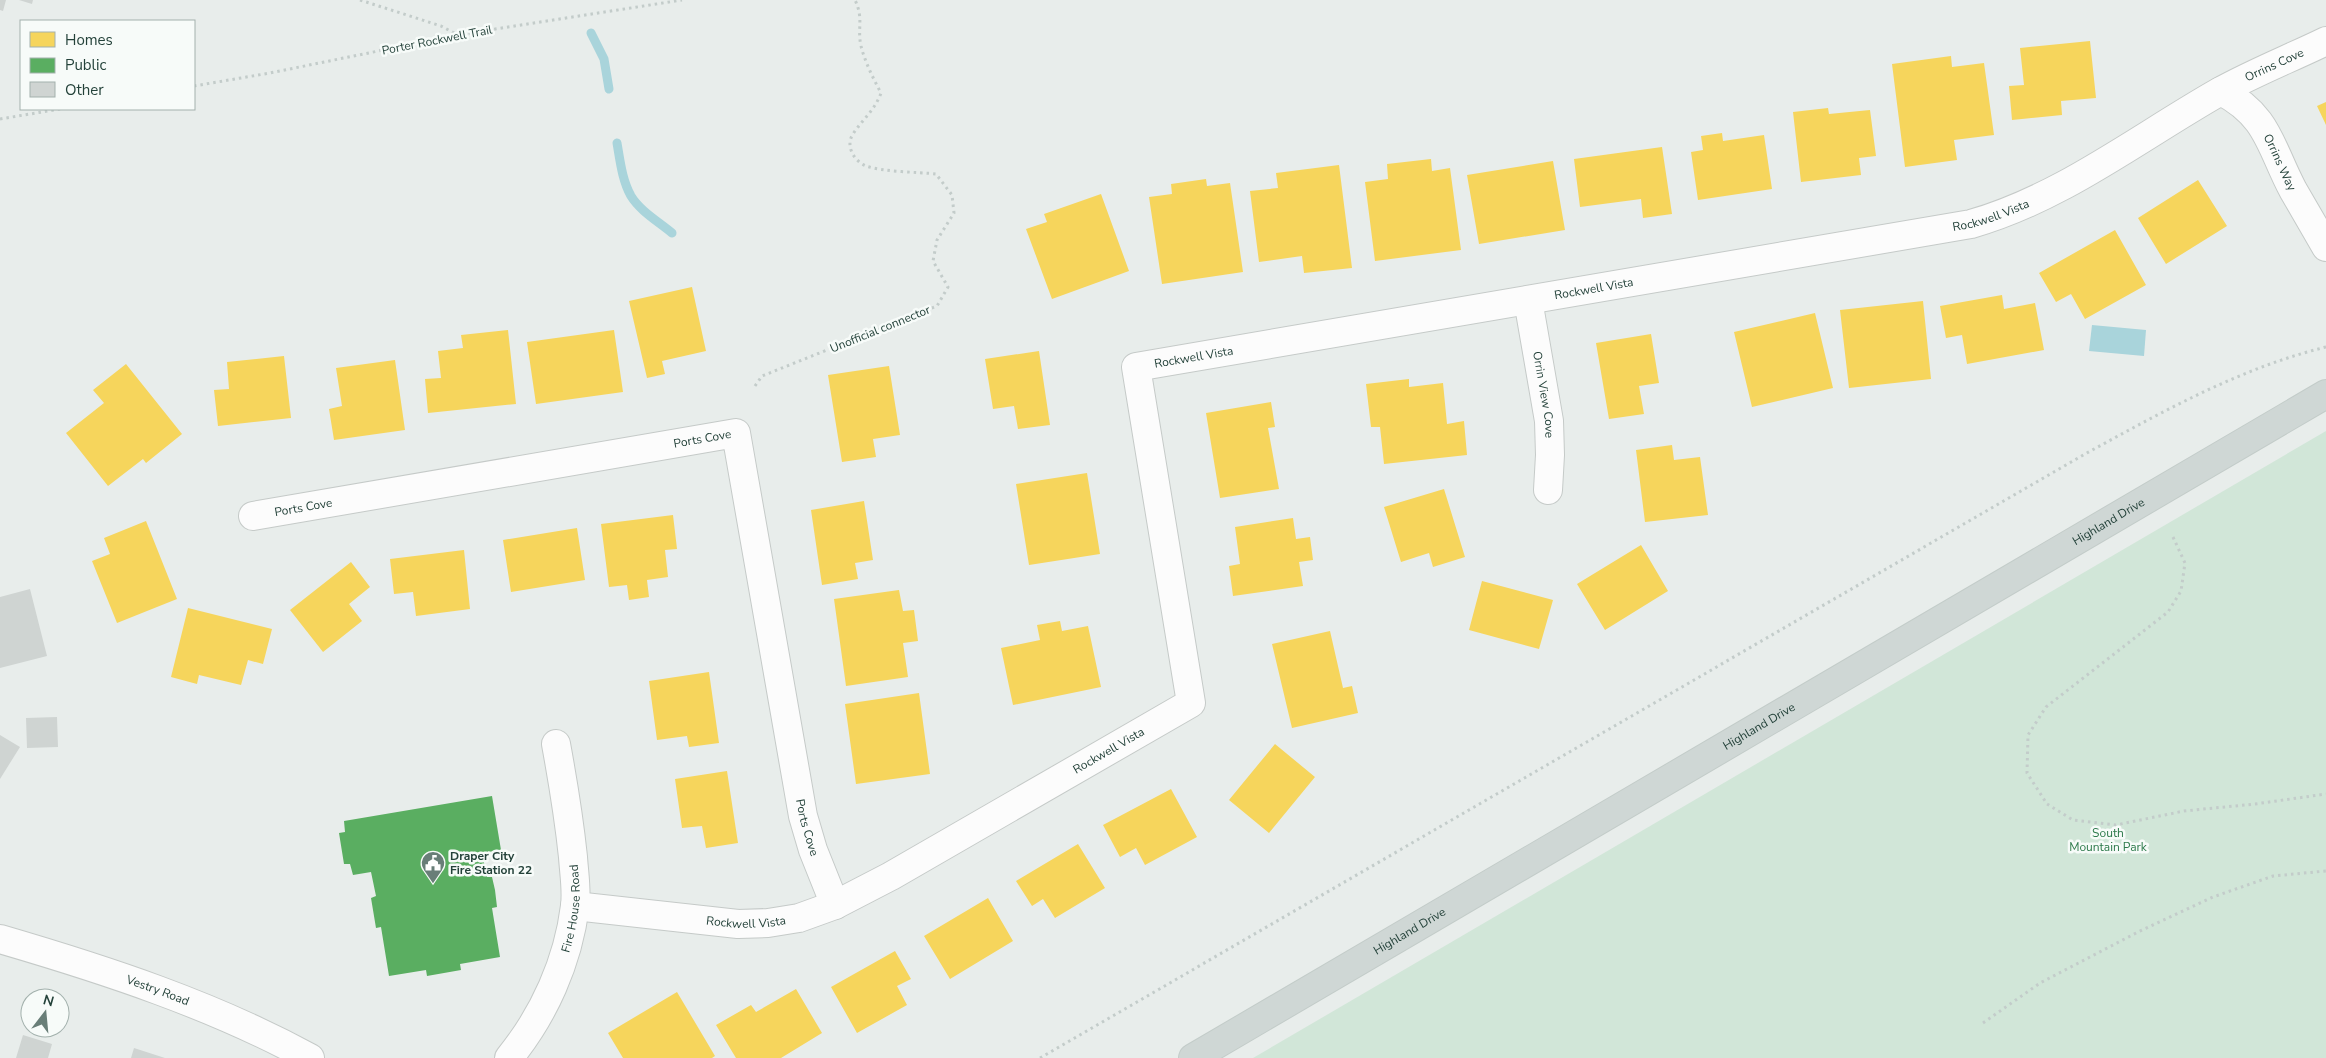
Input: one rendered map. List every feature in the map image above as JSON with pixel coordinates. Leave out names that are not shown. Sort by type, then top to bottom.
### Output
[{"type":"main road","name":"Highland Drive","points":[[1193,1058],[2326,394]]},
{"type":"street","name":"Orrins Cove","points":[[2221,91],[2326,41]]},
{"type":"street","name":"Orrins Way","points":[[2221,91],[2240,101],[2255,115],[2266,131],[2293,189],[2326,247]]},
{"type":"street","name":"Rockwell Vista","points":[[575,906],[738,924],[768,923],[799,918],[835,905],[892,876],[1192,703],[1136,367],[1971,224],[2000,216],[2053,192],[2221,91]]},
{"type":"street","name":"Orrin View Cove","points":[[1528,300],[1549,421],[1548,490]]},
{"type":"street","name":"Ports Cove","points":[[253,516],[736,433],[803,816],[813,850],[835,905]]},
{"type":"street","name":"Fire House Road","points":[[509,1058],[526,1037],[544,1006],[558,974],[575,906],[570,821],[556,744]]},
{"type":"street","name":"Vestry Road","points":[[0,939],[89,965],[190,1002],[310,1058]]},
{"type":"path","points":[[360,0],[441,26],[457,35]]},
{"type":"path","name":"Porter Rockwell Trail","points":[[195,86],[270,73],[457,35],[682,0]]},
{"type":"path","name":"Unofficial connector","points":[[755,386],[762,376],[937,306],[948,286],[933,261],[937,240],[954,213],[952,195],[936,174],[867,166],[860,162],[850,148],[852,135],[877,104],[881,93],[860,45],[861,13],[856,0]]},
{"type":"path","points":[[0,119],[54,110]]},
{"type":"path","points":[[1040,1058],[2093,450],[2182,401],[2286,357],[2326,347]]},
{"type":"path","points":[[2173,538],[2185,563],[2181,591],[2168,612],[2046,707],[2028,735],[2027,773],[2047,804],[2074,820],[2116,825],[2184,810],[2255,804],[2326,794]]},
{"type":"path","points":[[1983,1023],[2040,983],[2138,932],[2213,897],[2273,876],[2326,871]]},
{"type":"green space","name":"South Mountain Park","points":[[2326,431],[2326,1058],[1253,1058]]},
{"type":"water","points":[[2092,325],[2146,330],[2144,356],[2089,351]]},
{"type":"building: Homes","points":[[2090,41],[2096,98],[2061,101],[2062,115],[2012,120],[2009,86],[2024,85],[2020,48]]},
{"type":"building: Homes","points":[[1951,56],[1952,67],[1984,63],[1994,135],[1954,140],[1957,160],[1905,167],[1892,64]]},
{"type":"building: Homes","points":[[2326,102],[2326,125],[2317,106]]},
{"type":"building: Homes","points":[[1828,108],[1829,114],[1870,110],[1876,156],[1859,158],[1861,175],[1801,182],[1793,112]]},
{"type":"building: Homes","points":[[1722,133],[1723,141],[1764,135],[1772,189],[1698,200],[1691,152],[1703,150],[1701,136]]},
{"type":"building: Homes","points":[[1662,147],[1672,214],[1643,218],[1641,199],[1580,207],[1574,159]]},
{"type":"building: Homes","points":[[1431,159],[1432,171],[1450,168],[1461,250],[1375,261],[1365,182],[1388,179],[1387,164]]},
{"type":"building: Homes","points":[[1553,161],[1565,230],[1479,244],[1467,175]]},
{"type":"building: Homes","points":[[1339,165],[1352,268],[1304,273],[1302,256],[1259,262],[1250,191],[1278,188],[1276,173]]},
{"type":"building: Homes","points":[[1206,179],[1207,186],[1230,183],[1243,272],[1162,284],[1149,197],[1172,194],[1171,184]]},
{"type":"building: Homes","points":[[2198,180],[2227,226],[2166,264],[2138,218]]},
{"type":"building: Homes","points":[[1101,194],[1129,271],[1052,299],[1026,229],[1047,222],[1044,214]]},
{"type":"building: Homes","points":[[2115,230],[2146,285],[2085,319],[2071,294],[2056,302],[2039,273]]},
{"type":"building: Homes","points":[[692,287],[706,351],[662,361],[665,374],[647,378],[629,301]]},
{"type":"building: Homes","points":[[2002,295],[2004,309],[2035,303],[2044,350],[1967,364],[1962,335],[1946,338],[1940,306]]},
{"type":"building: Homes","points":[[1923,301],[1931,379],[1849,388],[1840,310]]},
{"type":"building: Homes","points":[[1815,313],[1833,388],[1752,407],[1734,332]]},
{"type":"building: Homes","points":[[508,330],[516,404],[428,413],[425,379],[441,378],[438,351],[463,348],[461,335]]},
{"type":"building: Homes","points":[[614,330],[623,392],[536,404],[527,342]]},
{"type":"building: Homes","points":[[1651,334],[1659,383],[1639,386],[1644,414],[1609,419],[1596,343]]},
{"type":"building: Homes","points":[[1039,351],[1050,425],[1018,429],[1014,406],[993,409],[985,359]]},
{"type":"building: Homes","points":[[284,356],[291,418],[218,426],[214,390],[229,389],[227,362]]},
{"type":"building: Homes","points":[[395,360],[405,430],[334,440],[329,409],[342,406],[336,368]]},
{"type":"building: Homes","points":[[126,364],[182,434],[146,463],[143,459],[108,486],[66,433],[104,403],[93,390]]},
{"type":"building: Homes","points":[[889,366],[900,435],[873,439],[876,457],[842,462],[828,375]]},
{"type":"building: Homes","points":[[1409,379],[1409,387],[1443,383],[1447,424],[1464,421],[1467,455],[1384,464],[1380,427],[1371,427],[1366,384]]},
{"type":"building: Homes","points":[[1271,402],[1275,427],[1268,428],[1279,489],[1220,498],[1206,413]]},
{"type":"building: Homes","points":[[1672,445],[1674,460],[1700,457],[1708,515],[1645,522],[1636,450]]},
{"type":"building: Homes","points":[[1087,473],[1100,554],[1029,565],[1016,484]]},
{"type":"building: Homes","points":[[1444,489],[1465,557],[1433,567],[1429,553],[1401,562],[1384,507]]},
{"type":"building: Homes","points":[[864,501],[873,560],[855,563],[858,579],[822,585],[811,510]]},
{"type":"building: Homes","points":[[673,515],[677,549],[665,550],[668,577],[647,580],[649,597],[629,600],[627,585],[609,587],[601,524]]},
{"type":"building: Homes","points":[[1293,518],[1296,539],[1310,537],[1313,560],[1299,562],[1303,586],[1233,596],[1229,566],[1240,564],[1235,527]]},
{"type":"building: Homes","points":[[146,521],[177,599],[117,623],[92,561],[110,554],[104,538]]},
{"type":"building: Homes","points":[[577,528],[585,580],[511,592],[503,540]]},
{"type":"building: Homes","points":[[1641,545],[1668,591],[1605,630],[1577,584]]},
{"type":"building: Homes","points":[[464,550],[470,609],[416,616],[413,592],[394,594],[390,559]]},
{"type":"building: Homes","points":[[351,562],[370,587],[349,604],[362,621],[323,652],[290,610]]},
{"type":"building: Homes","points":[[1482,581],[1553,600],[1539,649],[1469,630]]},
{"type":"building: Homes","points":[[899,590],[903,611],[914,610],[918,641],[903,643],[908,677],[846,686],[834,599]]},
{"type":"building: Homes","points":[[188,608],[272,629],[263,664],[248,660],[241,685],[199,675],[197,684],[171,677]]},
{"type":"building: Homes","points":[[1060,621],[1062,631],[1088,626],[1101,687],[1013,705],[1001,648],[1040,640],[1037,625]]},
{"type":"building: Homes","points":[[1330,631],[1343,688],[1352,686],[1358,713],[1292,728],[1272,644]]},
{"type":"building: Homes","points":[[709,672],[719,743],[689,747],[687,736],[657,740],[649,681]]},
{"type":"building: Homes","points":[[919,693],[930,774],[856,784],[845,704]]},
{"type":"building: Homes","points":[[1275,744],[1315,777],[1269,833],[1229,800]]},
{"type":"building: Homes","points":[[727,771],[738,843],[706,848],[702,826],[682,828],[675,779]]},
{"type":"building: Homes","points":[[1171,789],[1197,837],[1145,865],[1136,848],[1120,857],[1103,825]]},
{"type":"building: Homes","points":[[1078,844],[1105,888],[1055,918],[1043,899],[1032,906],[1016,881]]},
{"type":"building: Homes","points":[[988,898],[1013,941],[950,979],[924,936]]},
{"type":"building: Homes","points":[[895,951],[911,979],[897,986],[907,1005],[857,1033],[831,987]]},
{"type":"building: Homes","points":[[796,989],[822,1033],[781,1058],[736,1058],[716,1025],[751,1005],[756,1012]]},
{"type":"building: Homes","points":[[677,992],[715,1056],[712,1058],[623,1058],[608,1033]]},
{"type":"building: Public","name":"Draper City Fire Station 22","points":[[492,796],[501,850],[482,853],[487,877],[492,877],[495,890],[497,907],[492,908],[500,957],[460,964],[461,970],[427,976],[426,970],[389,976],[381,927],[376,928],[371,898],[376,896],[371,872],[353,875],[350,864],[344,864],[339,833],[345,832],[344,821]]},
{"type":"building: Other","points":[[0,0],[6,0],[3,11],[0,10]]},
{"type":"building: Other","points":[[19,0],[33,0],[32,4]]},
{"type":"building: Other","points":[[30,589],[47,656],[0,668],[0,597]]},
{"type":"building: Other","points":[[57,717],[58,747],[27,748],[26,718]]},
{"type":"building: Other","points":[[0,735],[20,747],[0,779]]},
{"type":"building: Other","points":[[22,1038],[33,1038],[52,1044],[48,1058],[16,1058]]},
{"type":"building: Other","points":[[134,1048],[165,1058],[131,1058]]},
{"type":"waterway","points":[[591,33],[604,59],[609,89]]},
{"type":"waterway","points":[[617,143],[623,177],[631,196],[644,211],[672,233]]},
{"type":"place","name":"Draper City Fire Station 22","points":[[433,884]]}]
